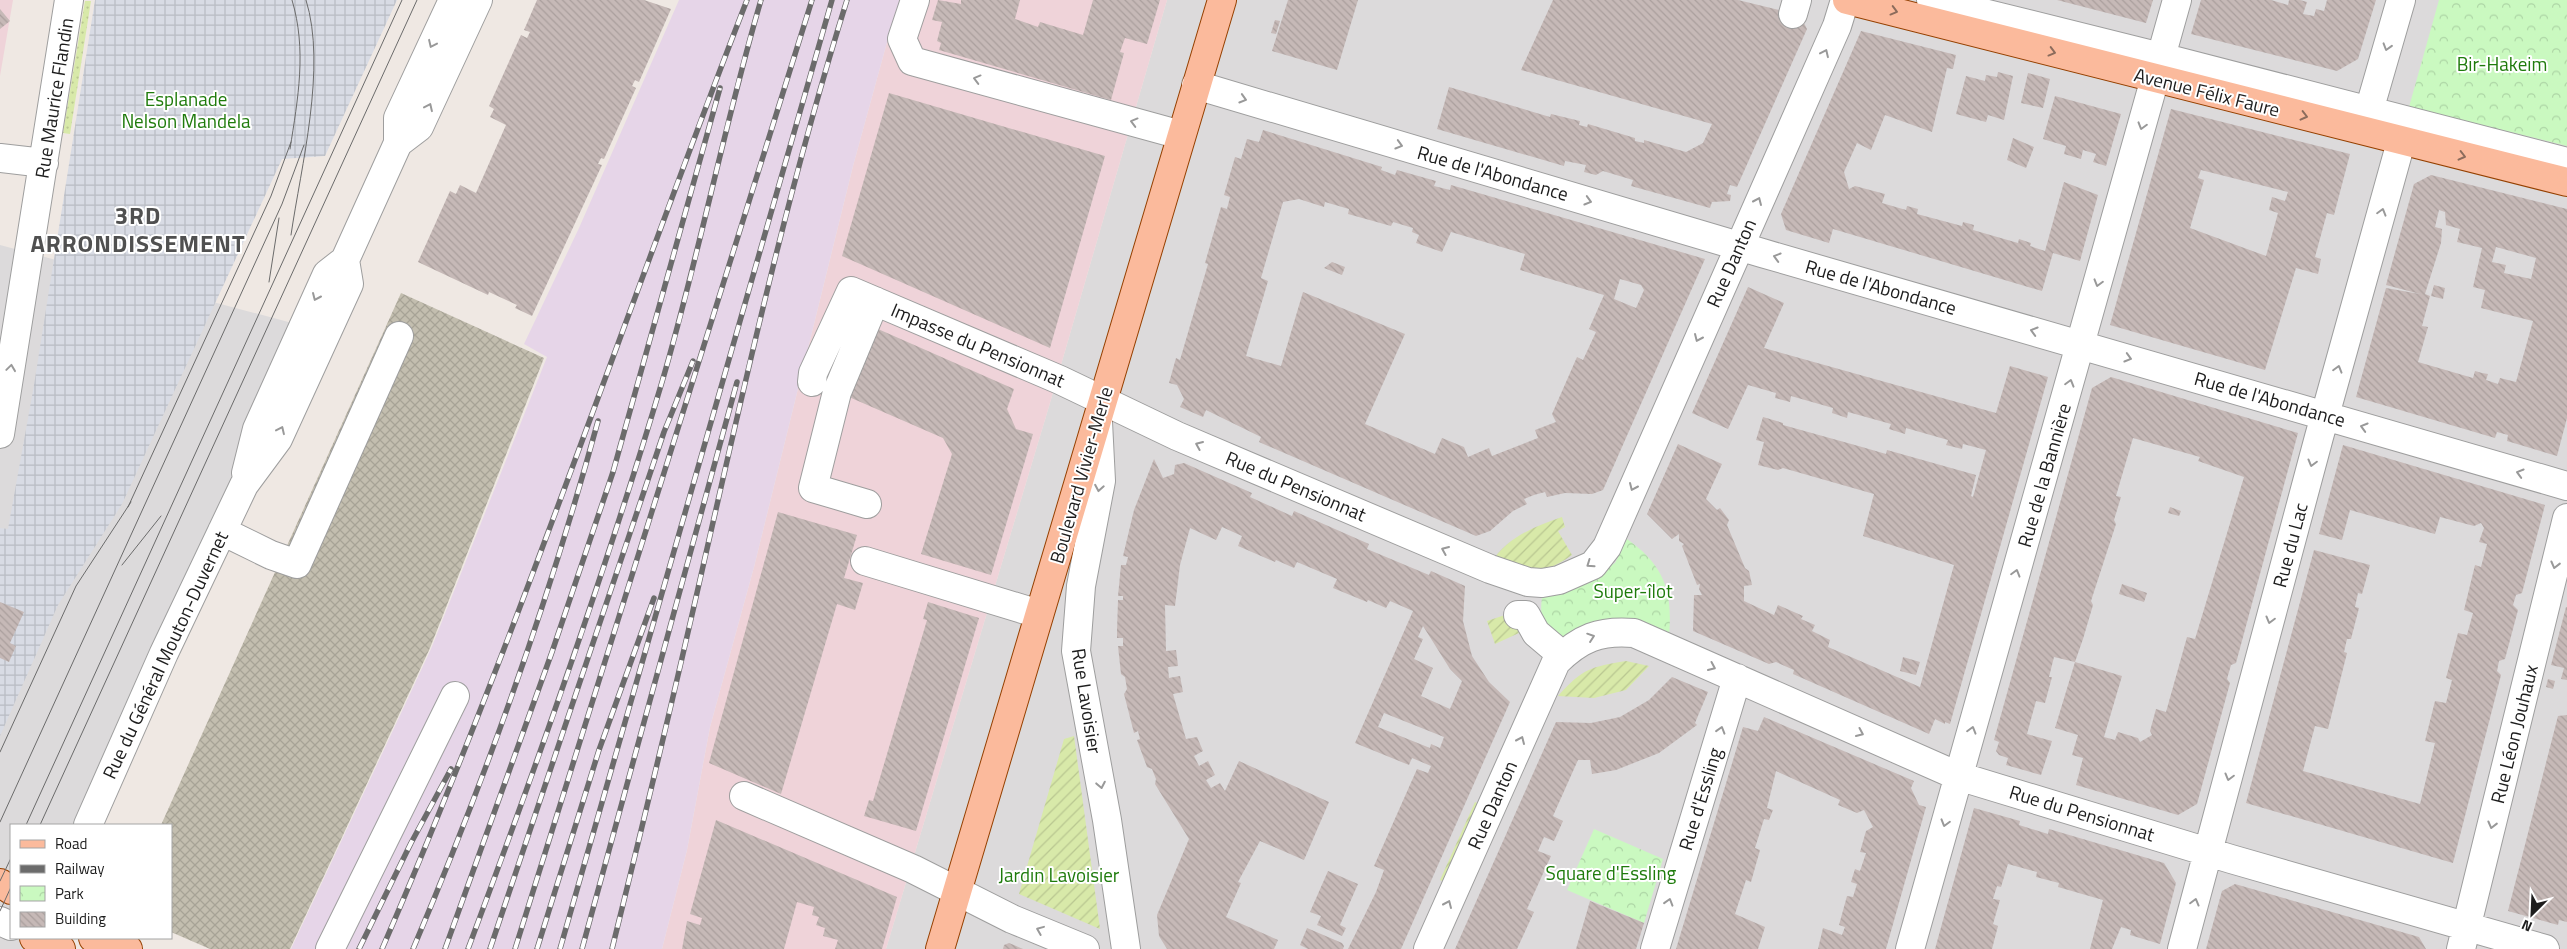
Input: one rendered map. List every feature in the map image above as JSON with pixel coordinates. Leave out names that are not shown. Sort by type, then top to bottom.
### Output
[{"type":"main road","name":"Boulevard Vivier-Merle","points":[[940,949],[1222,0]]},
{"type":"main road","name":"Avenue Félix Faure","points":[[1846,0],[2158,68],[2366,121],[2401,142],[2567,182]]},
{"type":"main road","points":[[36,939],[61,949]]},
{"type":"main road","points":[[96,939],[128,949]]},
{"type":"street","name":"Rue Maurice Flandin","points":[[0,434],[8,334],[44,163],[69,0]]},
{"type":"street","name":"Rue du Général Mouton-Duvernet","points":[[88,824],[164,652],[244,485],[256,429],[326,274],[345,260],[398,143],[398,118],[453,0]]},
{"type":"street","name":"Rue du Général Mouton-Duvernet","points":[[398,143],[419,127],[478,0]]},
{"type":"street","points":[[915,0],[902,38],[912,62],[1181,135]]},
{"type":"street","name":"Rue Danton","points":[[1490,569],[1528,582],[1542,583],[1559,580],[1593,564],[1607,547],[1837,26],[1846,0]]},
{"type":"street","name":"Avenue Félix Faure","points":[[1931,0],[2158,68]]},
{"type":"street","name":"Rue de la Bannière","points":[[1910,949],[2177,0]]},
{"type":"street","points":[[2366,121],[2401,0]]},
{"type":"street","name":"Rue de l'Abondance","points":[[1196,85],[1739,246],[2567,486]]},
{"type":"street","name":"Avenue Félix Faure","points":[[2366,121],[2567,162]]},
{"type":"street","name":"Rue du Lac","points":[[2182,949],[2325,416],[2401,142]]},
{"type":"street","points":[[0,158],[44,163]]},
{"type":"street","points":[[812,382],[813,373],[863,296]]},
{"type":"street","points":[[863,296],[813,488],[867,504]]},
{"type":"street","name":"Impasse du Pensionnat","points":[[863,296],[1101,411]]},
{"type":"street","points":[[222,531],[271,555],[297,564],[399,336]]},
{"type":"street","name":"Rue du Pensionnat","points":[[1101,411],[1140,418],[1490,569]]},
{"type":"street","name":"Rue Lavoisier","points":[[1101,411],[1101,481],[1081,586],[1076,651],[1107,820],[1126,949]]},
{"type":"street","name":"Rue Léon Jouhaux","points":[[2464,938],[2567,518]]},
{"type":"street","points":[[865,561],[1039,614]]},
{"type":"street","points":[[1518,615],[1526,615],[1536,633],[1559,658]]},
{"type":"street","name":"Rue du Pensionnat","points":[[1559,658],[1569,648],[1586,638],[1610,632],[1634,633],[1958,776],[2208,852],[2464,938],[2545,949]]},
{"type":"street","name":"Rue Danton","points":[[1428,949],[1559,658]]},
{"type":"street","name":"Rue d'Essling","points":[[1655,949],[1737,678]]},
{"type":"street","points":[[330,949],[455,696]]},
{"type":"street","points":[[744,796],[913,870],[994,910],[1085,949]]},
{"type":"shaded area","points":[[0,0],[13,0],[0,76]]},
{"type":"shaded area","name":"Esplanade Nelson Mandela","points":[[95,0],[397,0],[325,156],[282,159],[122,504],[58,605],[0,736],[0,528],[8,529],[34,385]]},
{"type":"shaded area","points":[[679,0],[901,0],[892,24],[853,166],[754,567],[710,727],[687,850],[662,949],[291,949],[431,649],[547,357],[524,344],[579,228]]},
{"type":"shaded area","points":[[901,0],[1167,0],[1047,413],[886,949],[662,949],[687,850],[710,727],[754,567],[853,166],[892,24]]},
{"type":"shaded area","points":[[1167,0],[2567,0],[2567,949],[886,949],[1047,413]]},
{"type":"shaded area","points":[[0,245],[307,327],[80,824],[10,824],[10,939],[30,939],[25,949],[0,949]]},
{"type":"shaded area","points":[[401,293],[544,358],[430,648],[290,949],[210,949],[172,932],[172,824],[161,824]]},
{"type":"green space","name":"Bir-Hakeim","points":[[2439,0],[2567,0],[2567,146],[2409,107]]},
{"type":"green space","points":[[85,1],[91,1],[70,134],[63,133]]},
{"type":"green space","points":[[1562,517],[1565,527],[1558,531],[1572,555],[1560,563],[1550,568],[1533,571],[1491,563],[1505,546],[1522,534]]},
{"type":"green space","name":"Super-îlot","points":[[1627,539],[1650,559],[1658,569],[1663,580],[1669,606],[1669,636],[1562,642],[1549,631],[1543,620],[1541,607],[1543,590],[1583,581],[1615,563]]},
{"type":"green space","points":[[1511,613],[1519,633],[1495,644],[1487,621]]},
{"type":"green space","points":[[1626,661],[1649,666],[1626,690],[1594,698],[1558,696],[1574,680],[1588,670]]},
{"type":"green space","name":"Jardin Lavoisier","points":[[1074,736],[1100,929],[1019,894],[1064,739]]},
{"type":"green space","points":[[1475,802],[1484,806],[1449,884],[1440,880]]},
{"type":"green space","name":"Square d'Essling","points":[[1594,829],[1663,859],[1644,923],[1567,890]]},
{"type":"building","points":[[537,0],[644,0],[671,9],[639,82],[635,80],[632,86],[636,88],[604,159],[601,158],[598,164],[602,165],[532,316],[515,308],[517,305],[489,292],[488,295],[418,262],[450,191],[456,194],[460,185],[476,193],[506,125],[490,117],[494,109],[489,106],[521,35],[527,38],[530,32],[524,30]]},
{"type":"building","points":[[938,0],[961,4],[961,0],[1020,0],[1015,19],[1038,27],[1040,22],[1083,35],[1093,0],[1160,0],[1147,44],[1125,38],[1120,52],[1124,53],[1111,100],[939,50],[941,43],[937,41],[942,22],[932,20]]},
{"type":"building","points":[[1288,0],[1358,0],[1337,70],[1272,51]]},
{"type":"building","points":[[1553,0],[1738,0],[1800,15],[1807,29],[1737,187],[1730,185],[1727,194],[1731,195],[1730,201],[1712,202],[1710,208],[1631,186],[1633,180],[1603,171],[1596,175],[1584,172],[1586,165],[1565,161],[1564,166],[1437,129],[1449,87],[1550,117],[1551,114],[1580,121],[1579,125],[1587,127],[1588,124],[1635,138],[1635,141],[1644,143],[1644,140],[1686,152],[1703,143],[1712,124],[1521,70]]},
{"type":"building","points":[[2057,0],[2153,0],[2146,23]]},
{"type":"building","points":[[2201,0],[2271,0],[2288,5],[2289,0],[2300,0],[2307,2],[2303,14],[2314,16],[2316,9],[2324,11],[2327,0],[2376,0],[2358,59],[2337,71],[2191,34]]},
{"type":"building","points":[[0,9],[10,21],[0,29]]},
{"type":"building","points":[[1275,20],[1280,21],[1276,34],[1271,33]]},
{"type":"building","points":[[1861,31],[1956,55],[1953,69],[1947,68],[1932,132],[1885,115],[1871,150],[1857,143],[1844,172],[1849,189],[1855,186],[1885,194],[1882,203],[1906,210],[1907,206],[1918,209],[1917,214],[1962,226],[1963,222],[1974,225],[1973,230],[2018,243],[2019,239],[2031,243],[2030,246],[2045,251],[2064,182],[2098,195],[2080,261],[2053,253],[2042,291],[1833,229],[1829,243],[1786,230],[1781,214]]},
{"type":"building","points":[[1998,72],[2013,76],[2004,120],[1988,115],[1986,122],[1956,114],[1966,76],[1985,81],[1986,75],[1997,77]]},
{"type":"building","points":[[2028,73],[2050,79],[2043,108],[2021,103]]},
{"type":"building","points":[[889,93],[1105,156],[1050,348],[842,256]]},
{"type":"building","points":[[2055,96],[2121,114],[2106,166],[2093,162],[2096,154],[2083,150],[2081,159],[2064,154],[2066,146],[2043,139]]},
{"type":"building","points":[[2171,109],[2350,154],[2334,215],[2327,213],[2315,257],[2321,259],[2318,274],[2296,268],[2265,370],[2110,325]],"holes":[[[2201,170],[2288,192],[2285,201],[2272,197],[2269,210],[2278,213],[2266,256],[2190,228],[2204,180],[2198,178]]]},
{"type":"building","points":[[1263,130],[1382,167],[1381,170],[1395,175],[1397,170],[1436,181],[1434,186],[1450,190],[1451,185],[1705,259],[1603,490],[1592,494],[1565,493],[1547,497],[1545,492],[1534,495],[1524,499],[1527,504],[1513,511],[1490,531],[1476,536],[1259,442],[1261,437],[1206,410],[1203,417],[1180,407],[1184,399],[1177,385],[1169,383],[1176,358],[1180,360],[1208,264],[1205,263],[1221,207],[1227,209],[1230,197],[1224,195],[1235,157],[1241,159],[1247,139],[1259,142]],"holes":[[[1299,199],[1324,207],[1325,202],[1349,209],[1348,214],[1391,226],[1393,222],[1413,228],[1412,232],[1419,235],[1416,243],[1442,252],[1451,232],[1525,254],[1520,270],[1604,295],[1589,329],[1596,332],[1583,360],[1577,357],[1552,414],[1556,422],[1535,430],[1538,438],[1492,456],[1489,448],[1468,457],[1464,447],[1442,438],[1435,454],[1365,424],[1405,334],[1303,292],[1281,366],[1246,356],[1268,281],[1261,278],[1283,202]],[[1620,279],[1641,285],[1644,290],[1636,308],[1614,299]]]},
{"type":"building","points":[[2013,138],[2034,147],[2026,168],[2007,160]]},
{"type":"building","points":[[2431,175],[2567,209],[2567,418],[2557,456],[2507,441],[2508,435],[2497,432],[2495,438],[2356,397],[2386,288],[2420,294],[2386,285],[2414,184]],"holes":[[[2439,210],[2445,212],[2446,225],[2460,229],[2457,242],[2482,248],[2473,287],[2485,290],[2481,308],[2533,321],[2516,382],[2500,378],[2498,384],[2486,380],[2488,374],[2475,371],[2473,378],[2418,362],[2428,327],[2422,326],[2430,296],[2425,294],[2441,243],[2442,229],[2435,227]],[[2496,247],[2536,258],[2531,279],[2504,273],[2506,265],[2492,262]]]},
{"type":"building","points":[[1332,262],[1345,267],[1342,275],[1324,268]]},
{"type":"building","points":[[2434,285],[2445,288],[2443,299],[2431,296]]},
{"type":"building","points":[[1748,287],[1784,303],[1764,348],[1996,413],[2010,366],[2048,377],[1950,724],[1945,722],[1945,724],[1935,719],[1929,734],[1793,674],[1794,670],[1776,662],[1769,664],[1693,631],[1694,595],[1702,595],[1699,589],[1700,584],[1697,585],[1682,546],[1684,544],[1679,541],[1679,534],[1672,539],[1647,514],[1678,444],[1722,464],[1706,499],[1717,510],[1720,508],[1729,520],[1727,525],[1745,568],[1749,571],[1752,585],[1744,586],[1744,601],[1774,615],[1778,605],[1803,616],[1801,619],[1815,625],[1812,631],[1830,640],[1828,647],[1920,687],[1954,565],[1863,536],[1874,494],[1783,468],[1778,470],[1758,465],[1764,442],[1756,440],[1763,417],[1783,423],[1783,425],[1886,454],[1887,450],[1976,475],[1971,496],[1973,497],[1986,450],[1963,444],[1962,449],[1946,445],[1948,440],[1906,428],[1905,434],[1889,429],[1891,424],[1848,412],[1847,418],[1832,413],[1833,408],[1791,396],[1790,402],[1775,398],[1776,393],[1748,385],[1728,429],[1692,413]]},
{"type":"building","points":[[878,329],[1014,389],[1007,409],[1016,429],[1033,434],[991,575],[921,554],[952,454],[943,438],[849,397]]},
{"type":"building","points":[[2111,377],[2298,433],[2236,663],[2231,665],[2227,679],[2230,683],[2197,804],[2178,815],[2076,785],[2083,758],[2072,755],[2078,735],[2055,728],[2075,662],[2054,657],[2049,677],[2052,677],[2045,703],[2036,701],[2027,734],[2052,741],[2041,775],[2006,765],[2008,758],[1999,755],[1996,751],[1999,742],[1994,740],[2092,388]],"holes":[[[2133,438],[2200,457],[2198,461],[2244,477],[2195,639],[2187,637],[2166,712],[2156,709],[2150,731],[2152,735],[2140,742],[2138,738],[2118,732],[2115,740],[2104,737],[2122,676],[2075,662],[2093,605],[2091,601],[2116,524],[2114,520],[2121,497],[2116,496]]]},
{"type":"building","points":[[2343,445],[2545,505],[2522,593],[2516,595],[2513,605],[2518,610],[2505,659],[2499,661],[2497,671],[2501,675],[2453,863],[2246,803],[2314,550],[2370,565],[2362,594],[2358,593],[2355,607],[2359,608],[2351,639],[2347,639],[2344,652],[2347,653],[2328,729],[2315,726],[2303,771],[2420,804],[2435,743],[2425,741],[2435,701],[2446,703],[2452,680],[2446,678],[2458,633],[2467,635],[2473,613],[2464,610],[2475,565],[2481,567],[2487,544],[2479,542],[2484,528],[2481,523],[2474,526],[2440,517],[2435,534],[2350,510],[2342,540],[2319,534]]},
{"type":"building","points":[[1154,459],[1163,478],[1174,474],[1175,465],[1184,463],[1252,493],[1250,497],[1292,516],[1294,511],[1369,544],[1367,549],[1429,575],[1431,571],[1465,586],[1463,621],[1472,656],[1489,682],[1510,702],[1401,949],[1348,949],[1376,892],[1384,870],[1374,866],[1417,769],[1428,773],[1431,766],[1412,758],[1409,765],[1355,743],[1413,611],[1390,601],[1386,608],[1333,588],[1337,579],[1297,562],[1294,568],[1276,560],[1275,562],[1238,546],[1242,536],[1222,527],[1216,540],[1190,528],[1180,565],[1175,606],[1165,605],[1166,651],[1176,650],[1178,666],[1168,667],[1169,678],[1180,676],[1183,692],[1173,694],[1186,739],[1197,737],[1203,751],[1194,756],[1199,766],[1208,761],[1215,775],[1206,780],[1211,788],[1220,783],[1225,791],[1239,761],[1329,802],[1304,860],[1260,841],[1238,882],[1241,883],[1226,917],[1278,940],[1274,949],[1167,949],[1159,936],[1157,915],[1189,839],[1155,784],[1156,779],[1152,769],[1147,767],[1137,740],[1140,739],[1138,731],[1134,733],[1124,694],[1127,689],[1125,677],[1121,674],[1118,646],[1123,646],[1123,638],[1117,638],[1118,600],[1123,600],[1123,596],[1118,596],[1121,565],[1126,565],[1128,557],[1123,556],[1134,510]],"holes":[[[1423,626],[1450,669],[1462,681],[1450,709],[1421,696],[1433,668],[1414,659],[1423,639],[1418,637]],[[1384,713],[1444,737],[1440,748],[1431,744],[1430,748],[1378,727]]]},
{"type":"building","points":[[2170,507],[2181,511],[2179,516],[2168,513]]},
{"type":"building","points":[[778,512],[857,535],[844,578],[863,583],[855,610],[837,604],[781,794],[709,763]]},
{"type":"building","points":[[2122,584],[2147,593],[2144,602],[2119,594]]},
{"type":"building","points":[[0,602],[24,612],[10,643],[16,646],[9,662],[0,658]]},
{"type":"building","points":[[928,602],[979,618],[916,831],[864,816],[869,800],[873,801],[927,620],[923,619]]},
{"type":"building","points":[[2566,607],[2567,680],[2561,679],[2564,668],[2551,665]]},
{"type":"building","points":[[1903,657],[1920,662],[1916,675],[1900,671]]},
{"type":"building","points":[[1672,677],[1708,692],[1695,723],[1697,725],[1659,753],[1616,770],[1592,774],[1590,760],[1578,760],[1553,816],[1563,821],[1554,841],[1544,837],[1538,851],[1551,856],[1527,909],[1534,912],[1517,949],[1455,949],[1556,722],[1591,723],[1620,717],[1649,700]]},
{"type":"building","points":[[2548,679],[2555,681],[2553,689],[2546,687]]},
{"type":"building","points":[[2567,715],[2567,922],[2559,920],[2558,925],[2508,911],[2558,716]]},
{"type":"building","points":[[1764,717],[1914,781],[1911,788],[1919,805],[1926,807],[1886,949],[1818,949],[1823,928],[1842,935],[1845,927],[1839,925],[1847,896],[1853,897],[1857,884],[1851,882],[1855,869],[1860,871],[1866,853],[1860,852],[1866,831],[1873,827],[1864,810],[1857,813],[1838,805],[1840,800],[1776,771],[1767,808],[1773,810],[1769,820],[1764,819],[1755,848],[1760,850],[1751,882],[1746,880],[1735,914],[1765,927],[1758,949],[1676,949],[1743,727],[1758,731]]},
{"type":"building","points":[[1974,808],[2020,821],[2019,825],[2048,834],[2049,829],[2164,863],[2176,883],[2160,944],[2130,935],[2131,930],[2121,927],[2112,949],[2090,949],[2103,900],[2058,887],[2059,883],[2036,877],[2037,872],[2008,864],[2001,887],[1997,886],[1993,899],[2000,900],[1993,924],[1998,926],[1992,949],[1935,949]]},
{"type":"building","points":[[716,820],[897,897],[882,949],[835,949],[838,940],[823,936],[825,928],[816,925],[819,917],[812,915],[814,907],[797,902],[784,949],[682,949],[687,921],[700,925],[702,918],[690,914]]},
{"type":"building","points":[[1328,871],[1358,884],[1340,925],[1346,928],[1342,936],[1317,925],[1321,916],[1310,912]]},
{"type":"building","points":[[2235,884],[2419,937],[2426,949],[2206,949],[2222,891]]},
{"type":"building","points":[[1590,901],[1644,923],[1636,949],[1576,949]]},
{"type":"building","points":[[1307,928],[1342,943],[1343,949],[1308,949],[1300,945]]},
{"type":"building","points":[[1009,943],[1023,949],[1003,949],[1004,945]]},
{"type":"tram line","points":[[290,149],[300,74],[299,37],[292,0]]},
{"type":"tram line","points":[[291,235],[306,148],[313,86],[314,55],[312,27],[306,0]]},
{"type":"tram line","points":[[26,824],[402,0]]},
{"type":"tram line","points":[[40,824],[417,0]]},
{"type":"tram line","points":[[128,507],[271,196],[291,142]]},
{"type":"tram line","points":[[0,822],[282,204],[304,145]]},
{"type":"tram line","points":[[269,282],[279,218]]},
{"type":"tram line","points":[[0,752],[76,586],[131,502]]},
{"type":"tram line","points":[[122,565],[161,516]]},
{"type":"tram line","points":[[0,881],[10,860]]},
{"type":"tram line","points":[[0,911],[10,889]]},
{"type":"railway","points":[[382,949],[479,714],[747,0]]},
{"type":"railway","points":[[468,949],[570,667],[640,454],[688,287],[735,95],[761,0]]},
{"type":"railway","points":[[515,949],[812,0]]},
{"type":"railway","points":[[560,949],[832,0]]},
{"type":"railway","points":[[612,949],[671,707],[736,420],[770,280],[806,139],[847,0]]},
{"type":"railway","points":[[445,949],[552,652],[613,472],[720,88]]},
{"type":"railway","points":[[490,949],[664,432],[693,361]]},
{"type":"railway","points":[[582,949],[737,382]]},
{"type":"railway","points":[[413,949],[491,754],[559,555],[598,421]]},
{"type":"railway","points":[[537,949],[599,750],[654,598]]},
{"type":"railway","points":[[359,949],[411,843],[451,769]]},
{"type":"district","name":"3RD ARRONDISSEMENT","points":[[138,230]]}]
